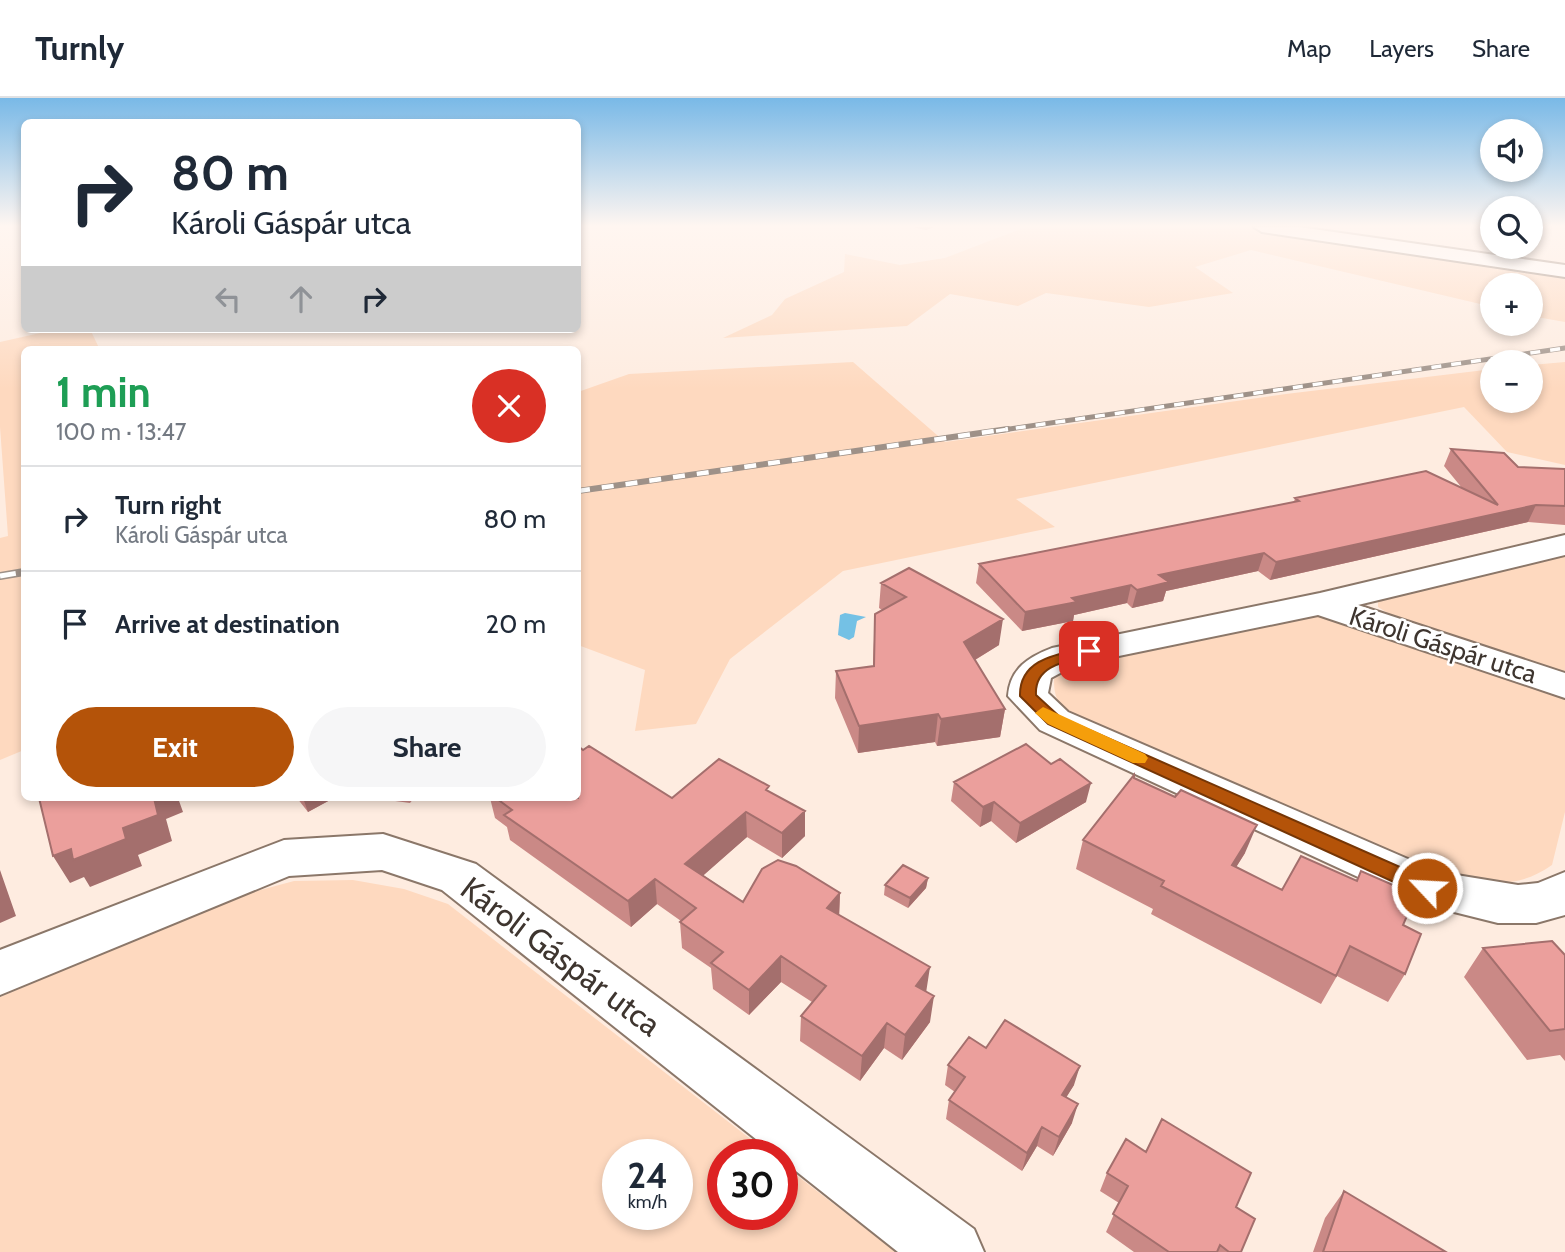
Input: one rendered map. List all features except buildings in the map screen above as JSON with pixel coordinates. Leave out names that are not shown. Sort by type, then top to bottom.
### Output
[{"type":"street","name":"Károli Gáspár utca","points":[[1565,545],[1320,604],[1056,659],[1033,672],[1027,683],[1028,696],[1054,720],[1427,888],[1478,902],[1525,905],[1565,891]]},
{"type":"street","name":"Károli Gáspár utca","points":[[1320,604],[1565,685]]},
{"type":"street","name":"Károli Gáspár utca","points":[[0,973],[284,858],[383,852],[460,877],[951,1252]]},
{"type":"shaded area","points":[[825,281],[1215,281],[1233,293],[1149,307],[1046,293],[1018,306],[950,294],[907,326],[723,338],[772,315],[785,299]]},
{"type":"shaded area","points":[[1382,281],[1480,281],[1480,304]]},
{"type":"shaded area","points":[[1543,281],[1565,281],[1565,322],[1543,318]]},
{"type":"shaded area","points":[[40,333],[92,333],[98,346],[21,346],[21,751],[0,760],[0,538],[8,536],[0,427],[0,342]]},
{"type":"shaded area","points":[[853,362],[945,442],[1286,394],[1480,371],[1480,413],[1543,413],[1543,364],[1565,362],[1565,465],[1507,452],[1464,407],[1016,499],[1055,527],[843,571],[730,659],[696,724],[635,731],[645,670],[581,646],[581,391],[629,374]]},
{"type":"shaded area","points":[[1565,555],[1565,675],[1399,620],[1378,607],[1378,600],[1383,597]]},
{"type":"shaded area","points":[[1300,617],[1340,619],[1547,689],[1565,698],[1565,812],[1552,865],[1526,879],[1513,882],[1445,877],[1072,716],[1056,696],[1054,679],[1072,667]]},
{"type":"shaded area","points":[[353,880],[404,889],[448,904],[750,1139],[707,1139],[707,1230],[798,1230],[798,1176],[896,1252],[0,1252],[0,997],[242,895],[294,881]]},
{"type":"water","points":[[845,613],[866,617],[857,621],[854,637],[849,640],[838,635],[840,615]]},
{"type":"railway","points":[[996,431],[1565,348]]},
{"type":"railway","points":[[581,491],[1008,429]]},
{"type":"railway","points":[[0,576],[21,572]]},
{"type":"slow traffic","points":[[1043,713],[1139,758]]},
{"type":"route","points":[[1089,651],[1047,662],[1033,672],[1027,683],[1028,696],[1037,708],[1054,720],[1427,888]]}]
